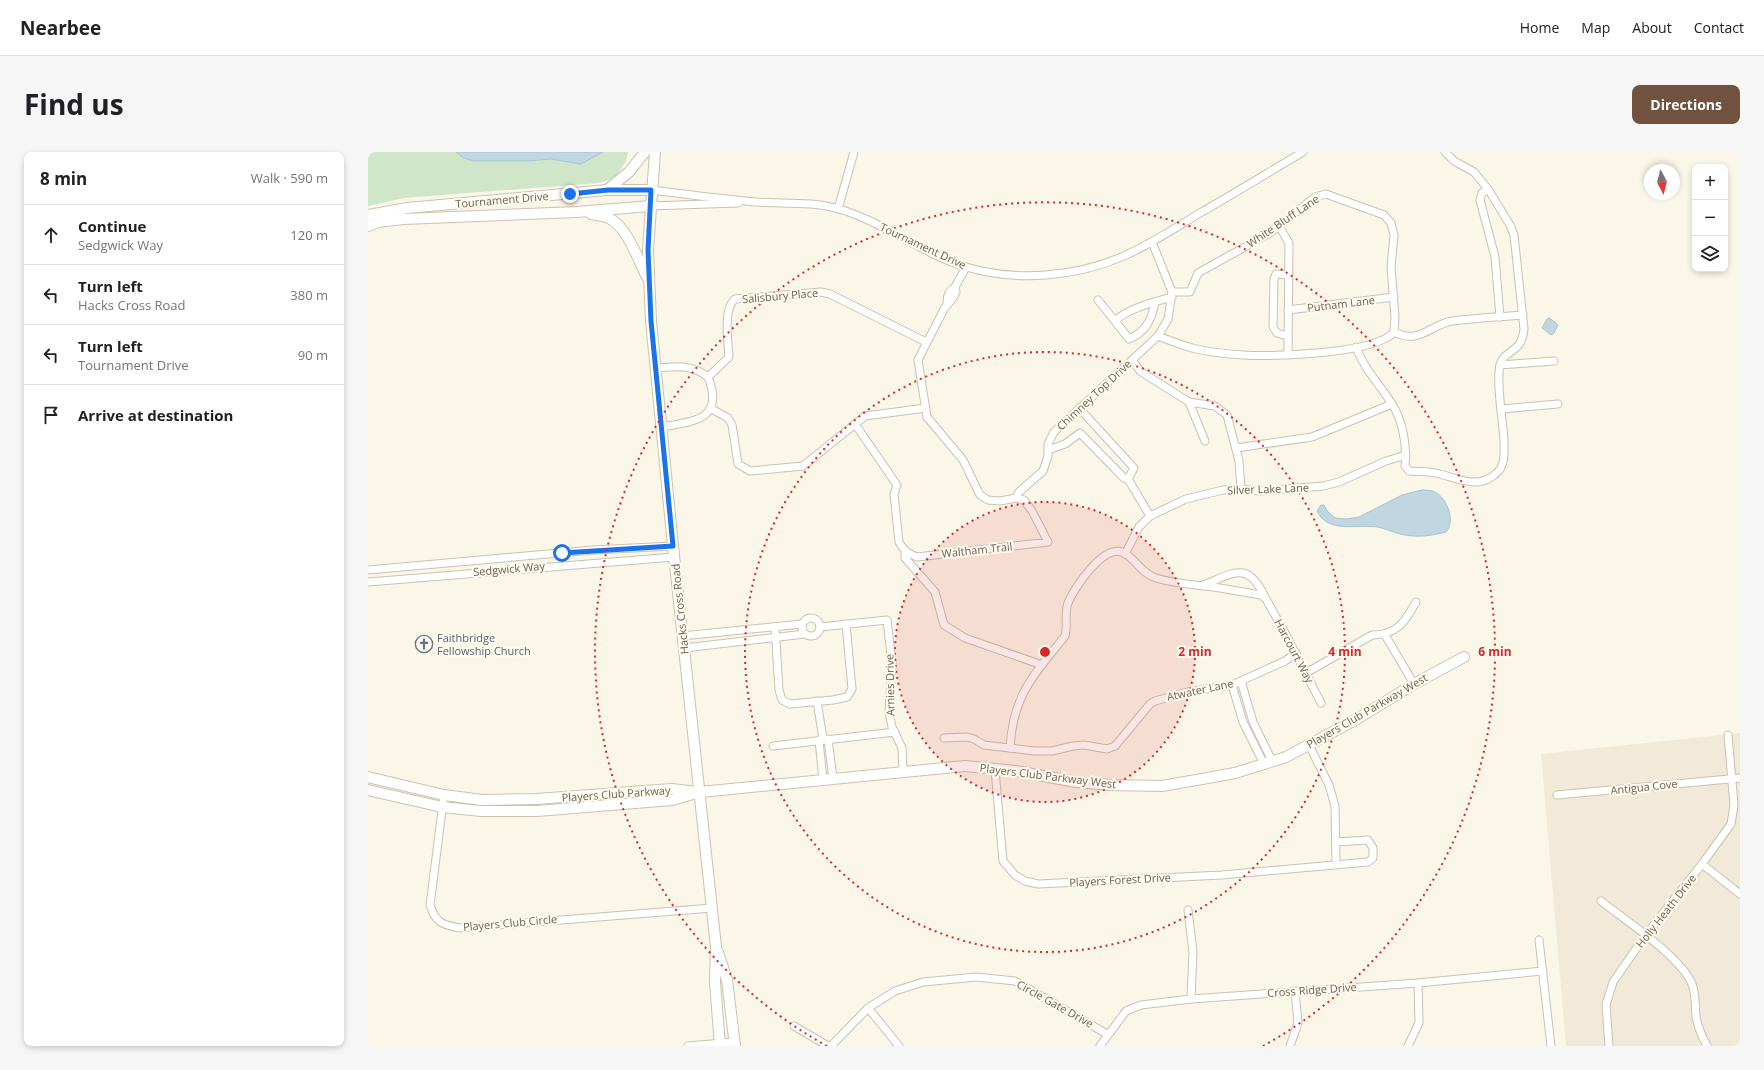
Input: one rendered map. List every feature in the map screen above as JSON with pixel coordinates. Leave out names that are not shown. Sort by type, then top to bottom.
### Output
[{"type":"street","points":[[608,190],[629,172],[645,152]]},
{"type":"street","name":"Hacks Cross Road","points":[[655,152],[651,190],[648,250],[655,368],[682,636],[716,946],[715,982],[720,1045]]},
{"type":"street","points":[[838,209],[854,152]]},
{"type":"street","name":"Tournament Drive","points":[[368,215],[408,208],[608,190],[651,190],[756,202],[808,204],[838,209],[861,218],[944,259],[966,267],[998,274],[1020,276],[1065,273],[1123,257],[1152,242],[1303,152]]},
{"type":"street","points":[[1356,347],[1361,362],[1392,404],[1400,422],[1406,455],[1405,466],[1409,471],[1439,473],[1453,478],[1478,482],[1486,480],[1495,474],[1502,466],[1505,453],[1500,387],[1500,365],[1506,355],[1519,346],[1524,329],[1513,230],[1488,189],[1474,172],[1454,161],[1445,152]]},
{"type":"street","points":[[1488,189],[1482,193],[1480,200],[1492,243],[1500,317]]},
{"type":"street","name":"White Bluff Lane","points":[[1172,294],[1190,292],[1198,272],[1237,252],[1279,226],[1315,197],[1323,194],[1332,195],[1384,215],[1391,223],[1394,245],[1390,267],[1396,326],[1394,332]]},
{"type":"street","name":"Tournament Drive","points":[[368,226],[378,222],[403,219],[583,212],[650,206],[756,202]]},
{"type":"street","points":[[583,212],[608,218],[618,225],[627,236],[649,282]]},
{"type":"street","points":[[1279,226],[1289,243],[1288,355]]},
{"type":"street","points":[[1115,321],[1120,316],[1172,294],[1152,242]]},
{"type":"street","points":[[966,267],[956,287],[954,298],[947,303],[918,360],[927,417],[963,460],[980,495],[988,500],[1000,501],[1016,498]]},
{"type":"street","points":[[1287,336],[1277,333],[1273,327],[1274,280],[1276,274],[1288,275]]},
{"type":"street","name":"Salisbury Place","points":[[708,377],[729,357],[727,312],[729,304],[735,299],[821,292],[830,294],[926,342]]},
{"type":"street","name":"Chimney Top Drive","points":[[1016,498],[1019,492],[1043,471],[1048,444],[1054,432],[1158,336],[1168,319],[1172,294]]},
{"type":"street","name":"Putnam Lane","points":[[1288,310],[1394,297]]},
{"type":"street","points":[[1098,300],[1129,339],[1147,326],[1153,316],[1155,302]]},
{"type":"street","points":[[1158,336],[1192,348],[1243,355],[1288,355],[1356,347],[1381,341],[1394,332],[1403,335],[1419,335],[1447,322],[1522,315]]},
{"type":"street","points":[[1132,360],[1140,371],[1189,402],[1214,406],[1227,415],[1239,461],[1241,489]]},
{"type":"street","points":[[1500,365],[1554,361]]},
{"type":"street","points":[[655,368],[684,366],[695,368],[708,377],[712,393],[710,408],[705,416],[700,419],[662,427]]},
{"type":"street","points":[[1189,402],[1205,441]]},
{"type":"street","points":[[1236,448],[1312,437],[1392,404]]},
{"type":"street","points":[[1502,410],[1558,404]]},
{"type":"street","points":[[710,408],[728,418],[732,425],[738,464],[750,471],[803,466],[865,416],[926,408]]},
{"type":"street","points":[[1079,408],[1134,468],[1128,479]]},
{"type":"street","points":[[855,424],[897,485],[894,494],[898,542],[906,552],[905,558],[935,592],[944,625],[965,638],[1042,665]]},
{"type":"street","points":[[1048,450],[1065,444],[1080,433],[1124,478],[1128,479],[1150,516]]},
{"type":"street","name":"Silver Lake Lane","points":[[1125,554],[1139,527],[1150,516],[1186,499],[1223,490],[1241,489],[1260,491],[1323,486],[1339,482],[1386,461],[1406,455]]},
{"type":"street","name":"Waltham Trail","points":[[906,552],[917,557],[1048,542],[1032,511],[1024,500],[1016,498]]},
{"type":"street","name":"Sedgwick Way","points":[[368,570],[586,551],[673,546]]},
{"type":"street","points":[[1010,748],[1011,731],[1016,708],[1025,689],[1065,636],[1067,628],[1066,612],[1068,603],[1095,563],[1109,552],[1117,551],[1125,554]]},
{"type":"street","name":"Harcourt Way","points":[[1125,554],[1142,571],[1154,577],[1171,582],[1261,595],[1266,600]]},
{"type":"street","name":"Sedgwick Way","points":[[368,582],[674,557]]},
{"type":"street","name":"Harcourt Way","points":[[1200,585],[1241,572],[1250,575],[1258,583],[1321,703]]},
{"type":"street","points":[[1306,673],[1372,635],[1384,635],[1397,628],[1406,619],[1416,602]]},
{"type":"street","points":[[682,636],[802,624],[805,620],[811,618],[818,621],[820,627],[820,631],[814,636],[805,634],[684,648]]},
{"type":"street","name":"Arnies Drive","points":[[846,624],[887,620],[892,663],[889,712],[894,732],[903,754],[903,772]]},
{"type":"street","points":[[802,624],[802,631],[805,634]]},
{"type":"street","points":[[775,627],[780,690],[782,700],[790,704],[847,697],[852,689],[846,624],[820,627]]},
{"type":"street","points":[[749,629],[751,640]]},
{"type":"street","points":[[711,633],[712,645]]},
{"type":"street","points":[[1384,635],[1414,684]]},
{"type":"street","name":"Atwater Lane","points":[[944,738],[967,737],[984,745],[1034,751],[1052,751],[1084,745],[1107,749],[1115,746],[1150,704],[1155,701],[1188,692],[1232,685],[1285,661],[1296,653]]},
{"type":"street","name":"Players Club Parkway West","points":[[700,792],[965,766],[1016,771],[1076,782],[1110,785],[1162,786],[1235,773],[1286,757],[1357,719],[1414,684],[1464,657]]},
{"type":"street","points":[[1241,681],[1249,710],[1268,763]]},
{"type":"street","points":[[1232,685],[1240,713],[1247,730],[1268,763]]},
{"type":"street","points":[[817,701],[823,740],[821,754],[828,779]]},
{"type":"street","points":[[1240,713],[1249,710]]},
{"type":"street","points":[[1247,730],[1255,726]]},
{"type":"street","points":[[773,746],[894,732]]},
{"type":"street","name":"Holly Heath Drive","points":[[1609,1046],[1606,1013],[1610,989],[1617,975],[1731,824],[1734,806],[1728,735]]},
{"type":"street","points":[[823,740],[830,754],[828,779]]},
{"type":"street","points":[[1309,745],[1329,785],[1335,806],[1336,864]]},
{"type":"street","points":[[821,754],[830,754]]},
{"type":"street","name":"Players Forest Drive","points":[[995,770],[1003,861],[1014,875],[1025,881],[1038,884],[1222,875],[1368,862],[1373,858],[1373,848],[1368,840],[1336,842]]},
{"type":"street","name":"Players Club Parkway","points":[[368,777],[444,794],[482,800],[536,799],[672,789],[700,792]]},
{"type":"street","name":"Antigua Cove","points":[[1557,795],[1740,778]]},
{"type":"street","name":"Players Club Parkway","points":[[368,790],[442,807],[481,811],[537,811],[672,800],[700,792]]},
{"type":"street","name":"Players Club Circle","points":[[444,794],[430,904],[433,915],[444,925],[460,928],[712,908]]},
{"type":"street","points":[[1702,864],[1740,894]]},
{"type":"street","points":[[1601,901],[1677,962],[1688,976],[1694,992],[1699,1028],[1707,1046]]},
{"type":"street","points":[[1188,910],[1193,952],[1191,999]]},
{"type":"street","points":[[1539,940],[1551,1046]]},
{"type":"street","name":"Hacks Cross Road","points":[[716,946],[727,980],[735,1044]]},
{"type":"street","name":"Cross Ridge Drive","points":[[1100,1046],[1107,1034],[1126,1011],[1141,1005],[1191,999],[1418,983],[1543,971]]},
{"type":"street","name":"Circle Gate Drive","points":[[830,1046],[868,1008],[895,991],[923,982],[976,977],[1015,981],[1107,1034]]},
{"type":"street","points":[[1408,1046],[1419,1022],[1418,983]]},
{"type":"street","points":[[1290,1046],[1298,1023],[1295,991]]},
{"type":"street","points":[[868,1008],[899,1046]]},
{"type":"street","points":[[794,1026],[830,1046]]},
{"type":"street","points":[[688,1046],[735,1044]]},
{"type":"shaded area","points":[[1740,733],[1740,1046],[1566,1046],[1541,754]]},
{"type":"green space","points":[[368,152],[628,152],[626,161],[615,178],[599,183],[404,198],[368,206]]},
{"type":"water","points":[[456,152],[603,152],[581,164],[551,159],[527,161],[474,161],[464,158]]},
{"type":"water","points":[[1549,318],[1558,325],[1554,333],[1551,335],[1542,328]]},
{"type":"water","points":[[1422,490],[1430,490],[1435,492],[1446,504],[1449,510],[1450,522],[1446,532],[1412,536],[1377,527],[1336,525],[1328,523],[1317,511],[1321,505],[1324,505],[1328,512],[1335,518],[1347,519],[1359,517],[1402,495]]},
{"type":"place","name":"Faithbridge Fellowship Church","points":[[424,644]]},
{"type":"route","points":[[562,553],[673,546],[651,321],[648,250],[651,190],[608,190],[570,194]]}]
